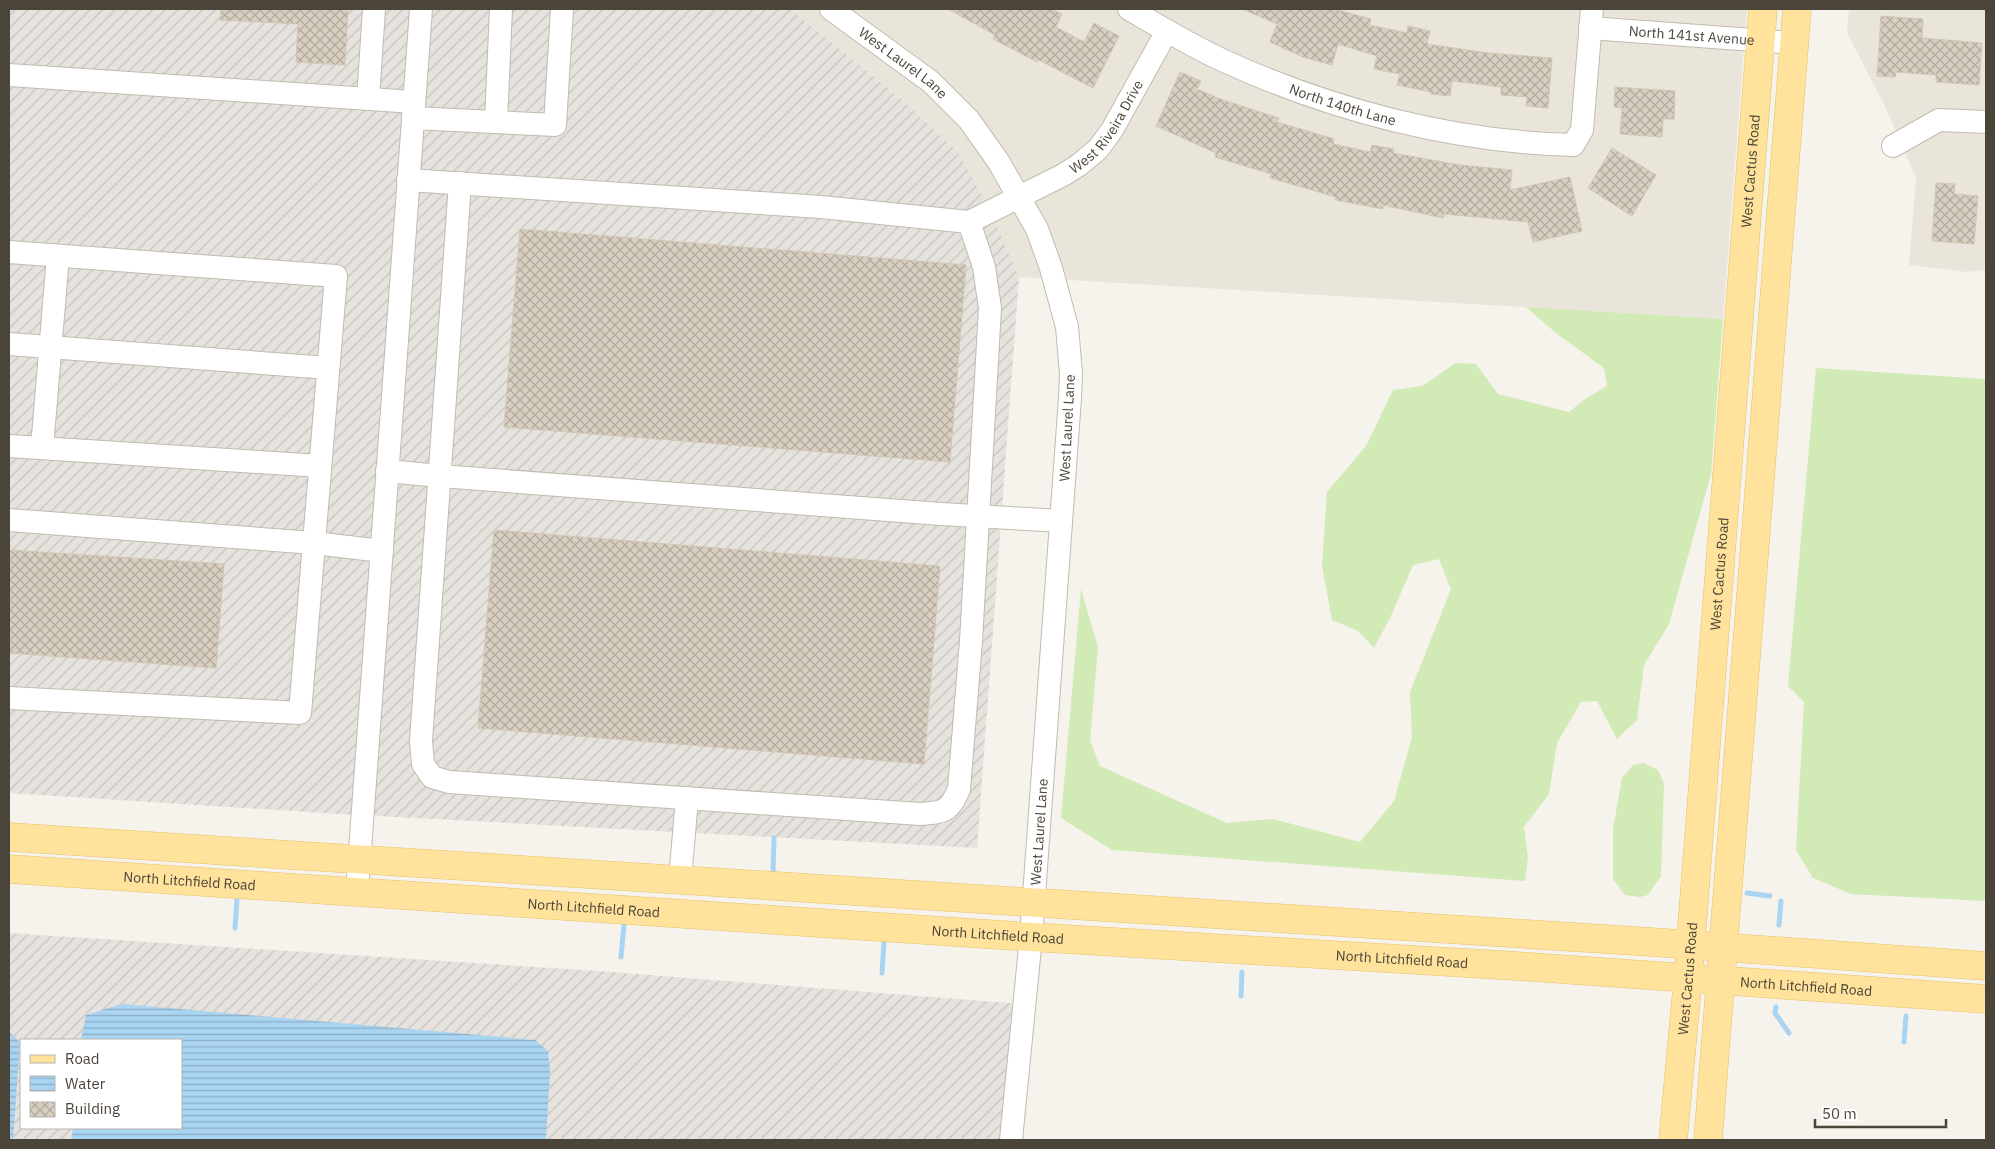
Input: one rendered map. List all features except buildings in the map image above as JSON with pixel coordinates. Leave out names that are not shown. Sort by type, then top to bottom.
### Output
[{"type":"main road","name":"West Cactus Road","points":[[1673,1140],[1688,978],[1763,9]]},
{"type":"main road","points":[[1708,1140],[1797,9]]},
{"type":"main road","points":[[9,837],[1986,966]]},
{"type":"main road","name":"North Litchfield Road","points":[[9,869],[1031,937],[1722,980],[1986,999]]},
{"type":"street","points":[[368,99],[374,9]]},
{"type":"street","points":[[357,892],[421,9]]},
{"type":"street","points":[[496,121],[501,9]]},
{"type":"street","points":[[9,75],[368,99],[413,110],[496,121],[556,125],[562,9]]},
{"type":"street","name":"West Laurel Lane","points":[[831,9],[931,82],[970,120],[1019,196],[1037,229],[1058,290],[1067,327],[1070,398],[1062,522],[1034,904],[1012,1140]]},
{"type":"street","name":"North 140th Lane","points":[[1129,9],[1222,60],[1342,105],[1377,116],[1454,134],[1524,142],[1573,145],[1582,130],[1591,18]]},
{"type":"street","name":"North 141st Avenue","points":[[1591,18],[1761,41],[1794,43]]},
{"type":"street","name":"West Riveira Drive","points":[[969,222],[1079,165],[1098,149],[1112,130],[1167,31]]},
{"type":"street","points":[[1893,146],[1939,120],[1986,122]]},
{"type":"street","points":[[408,180],[460,183],[821,207],[969,222],[984,267],[990,308],[971,641],[959,790],[951,806],[939,813],[920,814],[449,782],[432,777],[423,764],[421,741],[460,183]]},
{"type":"street","points":[[9,252],[336,276],[300,712],[9,698]]},
{"type":"street","points":[[42,448],[58,256]]},
{"type":"street","points":[[9,344],[328,368]]},
{"type":"street","points":[[9,446],[320,466]]},
{"type":"street","points":[[387,471],[1062,522]]},
{"type":"street","points":[[9,520],[314,543],[382,551]]},
{"type":"street","points":[[680,880],[687,798]]},
{"type":"shaded area","points":[[9,9],[790,9],[899,97],[958,152],[989,208],[1019,277],[977,848],[339,814],[9,793]]},
{"type":"shaded area","points":[[790,9],[1747,9],[1723,319],[1019,277],[989,208],[958,152],[899,97]]},
{"type":"shaded area","points":[[1849,9],[1986,9],[1986,270],[1967,272],[1909,265],[1916,178],[1884,104],[1847,33]]},
{"type":"shaded area","points":[[9,933],[598,971],[1034,1005],[1023,1140],[9,1140]]},
{"type":"green space","points":[[1526,307],[1723,319],[1711,474],[1669,624],[1644,665],[1637,720],[1617,739],[1597,701],[1581,702],[1557,743],[1549,794],[1524,827],[1528,857],[1525,881],[1112,850],[1061,818],[1081,589],[1098,647],[1090,741],[1100,766],[1227,823],[1273,819],[1360,842],[1394,801],[1412,737],[1410,692],[1451,589],[1439,559],[1413,565],[1390,618],[1374,648],[1358,631],[1332,620],[1322,566],[1327,492],[1366,446],[1393,390],[1422,386],[1456,363],[1476,364],[1498,394],[1569,412],[1585,399],[1607,386],[1604,368],[1557,334]]},
{"type":"green space","points":[[1816,368],[1986,379],[1986,901],[1851,894],[1813,878],[1796,850],[1804,702],[1788,686]]},
{"type":"green space","points":[[1644,763],[1658,770],[1664,784],[1661,876],[1648,895],[1640,897],[1625,895],[1613,879],[1613,829],[1622,778],[1633,765]]},
{"type":"water","points":[[122,1004],[535,1040],[548,1051],[550,1071],[546,1140],[71,1140],[73,1129],[182,1129],[182,1039],[81,1039],[86,1015]]},
{"type":"water","points":[[9,1032],[20,1042],[13,1140],[9,1140]]},
{"type":"waterway","points":[[773,872],[774,838]]},
{"type":"waterway","points":[[1747,893],[1770,896]]},
{"type":"waterway","points":[[235,928],[237,899]]},
{"type":"waterway","points":[[1779,925],[1781,901]]},
{"type":"waterway","points":[[621,957],[624,924]]},
{"type":"waterway","points":[[882,973],[884,941]]},
{"type":"waterway","points":[[1241,996],[1242,972]]},
{"type":"waterway","points":[[1776,1007],[1775,1013],[1789,1033]]},
{"type":"waterway","points":[[1904,1042],[1906,1016]]}]
